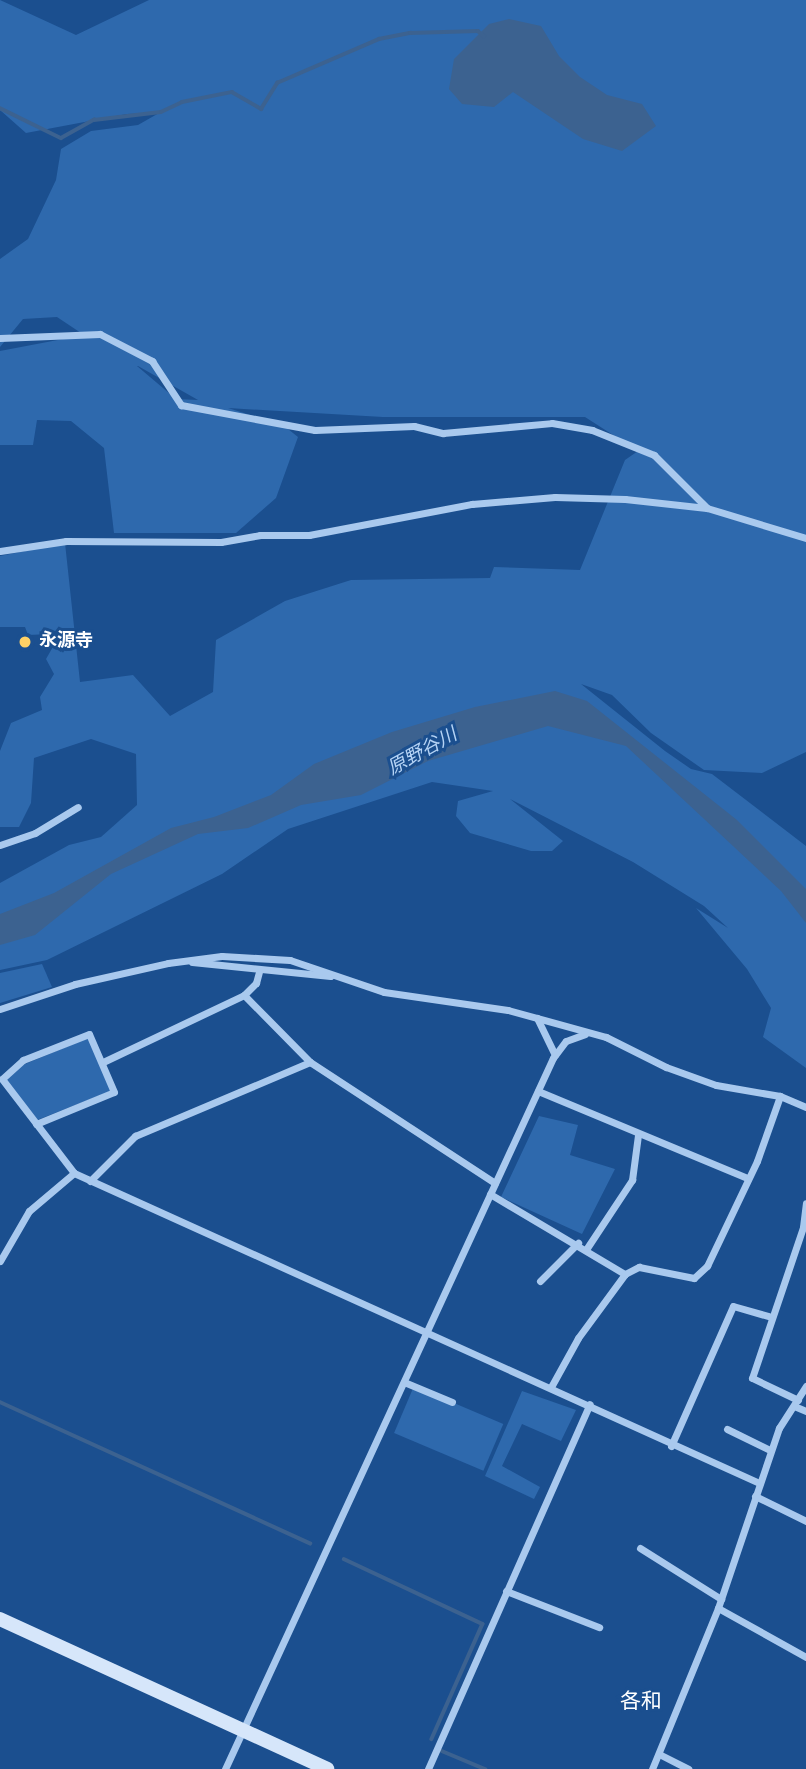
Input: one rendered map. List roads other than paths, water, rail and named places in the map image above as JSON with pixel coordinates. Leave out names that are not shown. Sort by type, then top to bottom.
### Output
[{"type":"street","points":[[0,338],[100,334],[152,361],[181,405],[315,430],[414,426],[443,433],[552,423],[592,430],[654,455],[707,508]]},
{"type":"street","points":[[0,551],[66,541],[222,542],[260,535],[309,535],[472,504],[555,497],[625,499],[707,508],[806,538]]},
{"type":"street","points":[[0,845],[34,834],[78,807]]},
{"type":"street","points":[[0,1009],[75,984],[181,961],[256,956],[290,960],[384,992],[537,1018],[586,1034],[606,1037],[666,1067],[716,1086],[780,1096],[806,1107]]},
{"type":"street","points":[[181,961],[259,972],[341,977]]},
{"type":"street","points":[[103,1062],[244,995],[256,983],[259,972]]},
{"type":"street","points":[[244,995],[310,1062],[495,1183]]},
{"type":"street","points":[[537,1018],[555,1055]]},
{"type":"street","points":[[36,1124],[114,1092],[89,1034],[23,1060],[1,1079],[74,1173],[551,1387],[671,1446],[757,1482]]},
{"type":"street","points":[[225,1769],[555,1055],[566,1041],[586,1034]]},
{"type":"street","points":[[90,1181],[135,1136],[310,1062]]},
{"type":"street","points":[[538,1091],[638,1135],[747,1178]]},
{"type":"street","points":[[551,1387],[572,1347],[625,1274],[639,1267],[694,1278],[707,1266],[780,1096]]},
{"type":"street","points":[[587,1248],[632,1180],[638,1135]]},
{"type":"street","points":[[0,1261],[29,1210],[74,1173]]},
{"type":"street","points":[[490,1194],[587,1248],[625,1274]]},
{"type":"street","points":[[806,1203],[803,1227],[769,1316],[752,1378],[806,1411]]},
{"type":"street","points":[[540,1281],[578,1243]]},
{"type":"street","points":[[671,1446],[733,1306],[769,1316]]},
{"type":"street","points":[[404,1382],[452,1402]]},
{"type":"street","points":[[652,1769],[718,1608],[755,1496],[757,1482],[770,1450],[806,1386]]},
{"type":"street","points":[[428,1769],[590,1405]]},
{"type":"street","points":[[727,1429],[770,1450]]},
{"type":"street","points":[[755,1496],[806,1521]]},
{"type":"street","points":[[640,1548],[721,1599]]},
{"type":"street","points":[[506,1591],[599,1627]]},
{"type":"street","points":[[718,1608],[806,1657]]},
{"type":"street","points":[[0,1619],[327,1769]]},
{"type":"street","points":[[659,1754],[688,1769]]},
{"type":"water","points":[[509,19],[541,26],[559,56],[580,77],[607,95],[642,104],[656,126],[622,151],[583,139],[513,92],[494,107],[462,104],[449,89],[454,59],[489,24]]},
{"type":"water","name":"原野谷川","points":[[555,691],[587,701],[737,820],[806,889],[806,923],[781,891],[626,746],[548,726],[428,761],[361,795],[301,805],[248,828],[198,834],[111,874],[35,935],[0,945],[0,914],[54,893],[171,828],[214,817],[271,795],[314,764],[392,732],[475,707]]},
{"type":"waterway","points":[[0,108],[61,138],[94,120],[161,112],[182,102],[232,92],[261,109],[277,83],[379,39],[410,33],[478,31],[484,36]]},
{"type":"waterway","points":[[0,1402],[310,1543]]},
{"type":"waterway","points":[[344,1559],[483,1624],[432,1739]]},
{"type":"waterway","points":[[442,1751],[485,1769]]},
{"type":"place","name":"永源寺","points":[[25,642]]},
{"type":"district","name":"各和","points":[[641,1703]]}]
